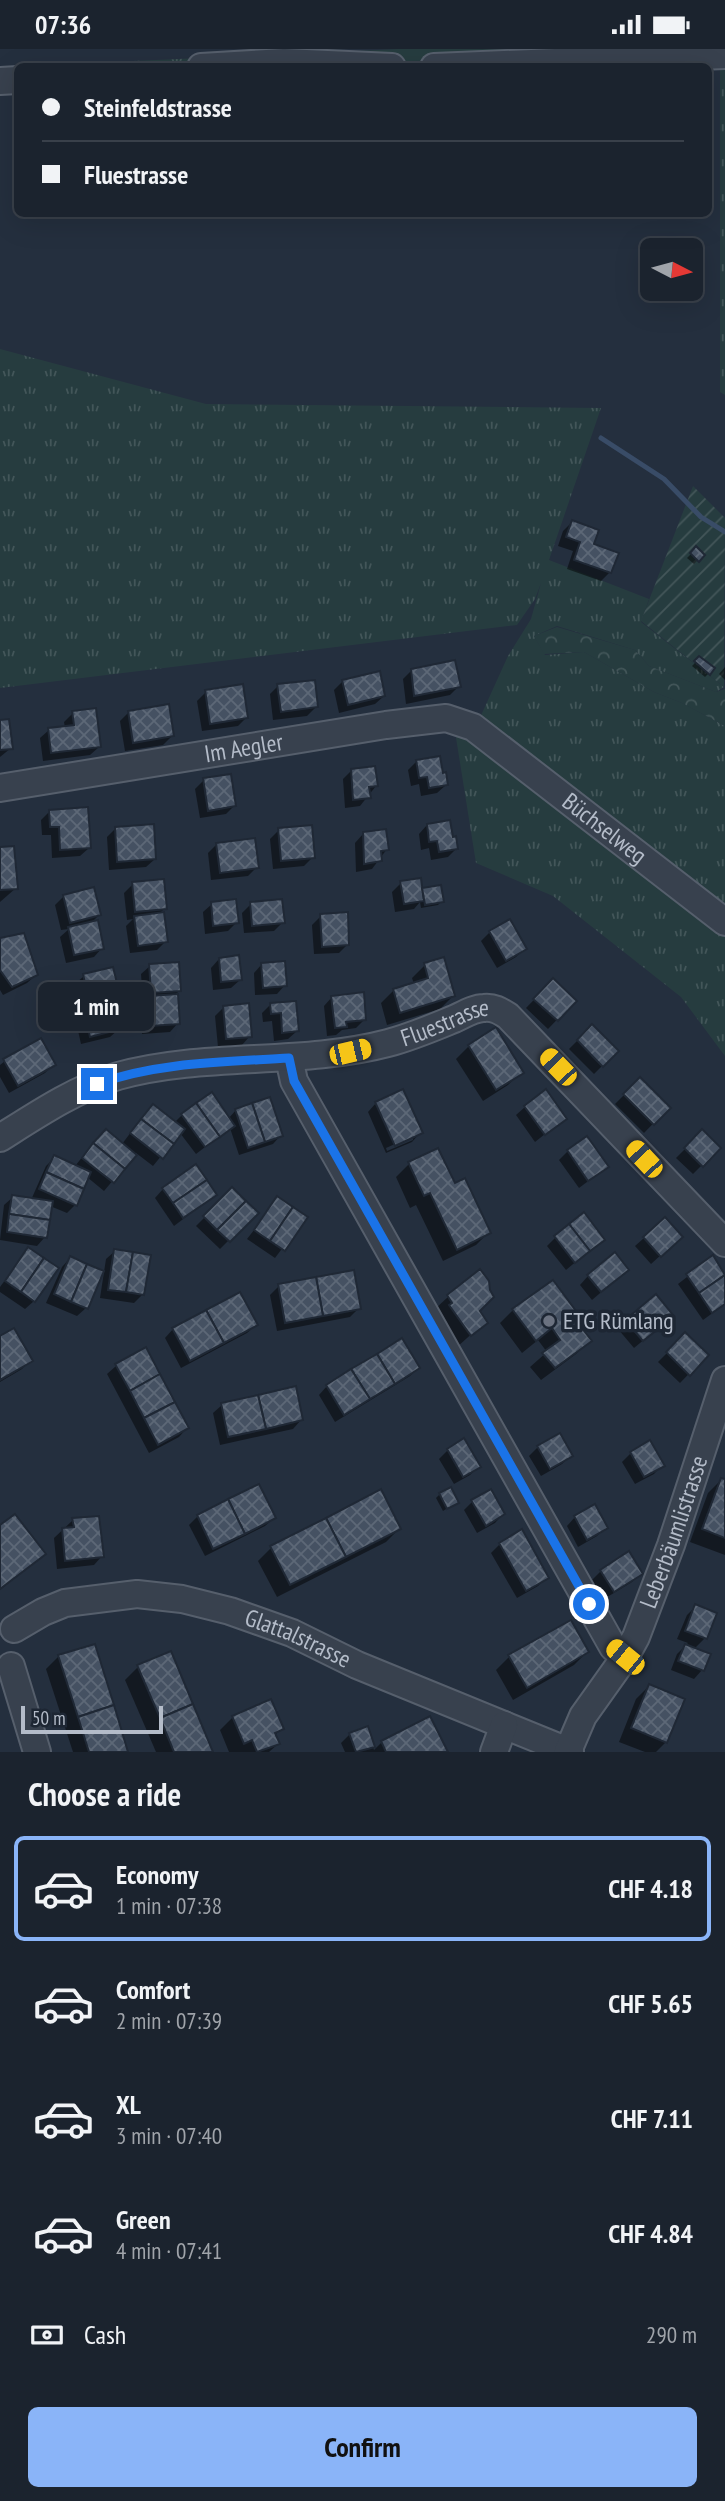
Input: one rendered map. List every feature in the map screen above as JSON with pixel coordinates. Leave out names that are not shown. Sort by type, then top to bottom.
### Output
[{"type":"street","points":[[532,63],[725,55]]},
{"type":"street","points":[[267,63],[306,63]]},
{"type":"street","name":"Im Aegler","points":[[0,788],[433,719],[458,720],[482,734]]},
{"type":"street","name":"Büchselweg","points":[[482,734],[725,922]]},
{"type":"street","name":"Fluestrasse","points":[[0,1138],[77,1092],[118,1077],[163,1068],[350,1052],[422,1032],[480,1008],[494,1008],[508,1016],[725,1243]]},
{"type":"street","points":[[289,1058],[294,1081],[300,1093],[612,1647],[625,1657]]},
{"type":"street","name":"Leberbäumlistrasse","points":[[569,1751],[583,1716],[636,1637],[671,1545],[725,1380]]},
{"type":"street","name":"Glattalstrasse","points":[[7,1625],[65,1603],[137,1594],[183,1599],[230,1611],[292,1633],[357,1665],[569,1751]]},
{"type":"street","points":[[7,1625],[18,1636],[20,1651],[6,1669],[37,1752]]},
{"type":"street","points":[[494,1752],[504,1725]]},
{"type":"green space","points":[[399,49],[638,49],[511,59],[89,63]]},
{"type":"green space","points":[[720,60],[725,60],[725,395],[720,392]]},
{"type":"green space","points":[[14,66],[14,76],[0,77],[0,67]]},
{"type":"green space","points":[[0,349],[206,404],[601,408],[549,560],[649,599],[641,622],[724,687],[716,692],[649,666],[635,650],[557,626],[534,636],[545,655],[584,652],[654,692],[682,703],[725,726],[725,1056],[681,997],[553,896],[476,863],[454,725],[478,722],[508,656],[531,619],[541,583],[535,599],[517,625],[0,688]]},
{"type":"green space","points":[[693,486],[725,518],[724,687],[641,621]]},
{"type":"green space","points":[[557,627],[635,650],[649,666],[716,692],[725,689],[725,726],[682,703],[654,692],[584,652],[544,654],[534,636]]},
{"type":"building","points":[[572,520],[599,530],[594,544],[619,553],[611,573],[574,560],[580,542],[566,537]]},
{"type":"building","points":[[696,546],[705,555],[699,562],[690,553]]},
{"type":"building","points":[[699,656],[715,668],[710,675],[694,661]]},
{"type":"building","points":[[455,660],[461,687],[414,696],[411,669]]},
{"type":"building","points":[[380,671],[385,696],[348,705],[342,680]]},
{"type":"building","points":[[315,680],[318,707],[281,712],[277,684]]},
{"type":"building","points":[[243,684],[248,718],[210,724],[205,690]]},
{"type":"building","points":[[169,704],[174,736],[133,743],[128,711]]},
{"type":"building","points":[[96,708],[101,747],[51,753],[48,728],[74,725],[72,711]]},
{"type":"building","points":[[9,719],[13,749],[0,750],[0,720]]},
{"type":"building","points":[[440,756],[448,785],[429,788],[427,777],[419,778],[416,760]]},
{"type":"building","points":[[375,766],[378,786],[369,787],[371,798],[353,800],[351,769]]},
{"type":"building","points":[[231,774],[236,806],[208,811],[203,778]]},
{"type":"building","points":[[88,807],[91,848],[60,850],[59,827],[50,827],[49,810]]},
{"type":"building","points":[[450,820],[458,849],[439,852],[437,841],[429,842],[427,824]]},
{"type":"building","points":[[154,824],[156,859],[117,862],[115,827]]},
{"type":"building","points":[[312,825],[315,858],[281,861],[278,828]]},
{"type":"building","points":[[386,829],[389,850],[381,851],[382,861],[364,864],[363,832]]},
{"type":"building","points":[[255,838],[259,868],[220,873],[216,843]]},
{"type":"building","points":[[14,846],[18,889],[0,890],[0,847]]},
{"type":"building","points":[[421,878],[424,901],[404,904],[400,881]]},
{"type":"building","points":[[164,879],[167,909],[135,912],[132,882]]},
{"type":"building","points":[[441,885],[444,902],[425,905],[422,888]]},
{"type":"building","points":[[94,887],[101,915],[70,923],[63,895]]},
{"type":"building","points":[[236,899],[239,923],[213,926],[211,902]]},
{"type":"building","points":[[282,899],[285,923],[252,926],[250,902]]},
{"type":"building","points":[[164,912],[168,942],[138,946],[134,916]]},
{"type":"building","points":[[348,912],[349,945],[322,947],[320,914]]},
{"type":"building","points":[[510,919],[527,949],[506,961],[489,931]]},
{"type":"building","points":[[98,920],[104,949],[74,955],[68,927]]},
{"type":"building","points":[[24,933],[38,975],[12,987],[0,970],[0,938]]},
{"type":"building","points":[[239,955],[242,980],[221,982],[219,958]]},
{"type":"building","points":[[444,957],[455,996],[400,1013],[393,989],[428,978],[424,963]]},
{"type":"building","points":[[285,961],[287,986],[263,988],[261,963]]},
{"type":"building","points":[[179,962],[181,991],[151,993],[149,964]]},
{"type":"building","points":[[113,967],[120,995],[89,1002],[83,974]]},
{"type":"building","points":[[553,978],[577,1001],[558,1021],[533,999]]},
{"type":"building","points":[[364,992],[366,1020],[346,1022],[347,1027],[335,1028],[331,996]]},
{"type":"building","points":[[178,994],[180,1024],[150,1026],[148,996]]},
{"type":"building","points":[[114,1000],[121,1029],[90,1037],[83,1007]]},
{"type":"building","points":[[296,1001],[299,1031],[282,1033],[281,1013],[271,1014],[270,1003]]},
{"type":"building","points":[[249,1003],[252,1037],[226,1039],[223,1006]]},
{"type":"building","points":[[592,1024],[619,1051],[603,1067],[577,1040]]},
{"type":"building","points":[[496,1027],[524,1073],[496,1090],[468,1045]]},
{"type":"building","points":[[41,1038],[56,1065],[18,1086],[3,1059]]},
{"type":"building","points":[[640,1077],[671,1108],[654,1125],[623,1094]]},
{"type":"building","points":[[403,1089],[423,1133],[395,1146],[375,1102]]},
{"type":"building","points":[[546,1089],[567,1119],[545,1135],[524,1106]]},
{"type":"building","points":[[212,1092],[235,1126],[220,1137],[196,1103]]},
{"type":"building","points":[[270,1097],[283,1136],[265,1142],[252,1103]]},
{"type":"building","points":[[196,1103],[220,1137],[205,1147],[181,1114]]},
{"type":"building","points":[[252,1103],[265,1142],[248,1148],[235,1109]]},
{"type":"building","points":[[153,1104],[185,1129],[174,1144],[141,1119]]},
{"type":"building","points":[[141,1119],[174,1144],[163,1159],[130,1133]]},
{"type":"building","points":[[106,1129],[137,1155],[125,1169],[93,1143]]},
{"type":"building","points":[[702,1129],[721,1148],[703,1167],[684,1148]]},
{"type":"building","points":[[587,1136],[609,1167],[588,1181],[567,1150]]},
{"type":"building","points":[[93,1143],[125,1169],[114,1183],[82,1158]]},
{"type":"building","points":[[438,1148],[455,1183],[465,1178],[491,1233],[457,1250],[430,1193],[424,1196],[408,1162]]},
{"type":"building","points":[[54,1155],[91,1172],[84,1189],[46,1172]]},
{"type":"building","points":[[196,1164],[207,1180],[173,1203],[162,1188]]},
{"type":"building","points":[[46,1172],[84,1189],[77,1206],[39,1189]]},
{"type":"building","points":[[207,1180],[217,1195],[183,1218],[173,1203]]},
{"type":"building","points":[[232,1187],[246,1201],[217,1230],[203,1216]]},
{"type":"building","points":[[12,1195],[53,1201],[50,1220],[9,1214]]},
{"type":"building","points":[[277,1196],[293,1207],[270,1241],[254,1230]]},
{"type":"building","points":[[246,1201],[259,1213],[230,1242],[217,1230]]},
{"type":"building","points":[[293,1207],[308,1217],[285,1251],[270,1241]]},
{"type":"building","points":[[584,1212],[605,1240],[590,1251],[569,1224]]},
{"type":"building","points":[[9,1214],[50,1220],[47,1238],[7,1232]]},
{"type":"building","points":[[665,1217],[683,1237],[661,1257],[643,1237]]},
{"type":"building","points":[[569,1224],[590,1251],[575,1263],[554,1236]]},
{"type":"building","points":[[28,1247],[44,1258],[21,1292],[5,1281]]},
{"type":"building","points":[[114,1249],[133,1252],[126,1292],[108,1290]]},
{"type":"building","points":[[133,1252],[151,1255],[144,1295],[126,1292]]},
{"type":"building","points":[[615,1252],[629,1270],[601,1292],[587,1275]]},
{"type":"building","points":[[713,1255],[725,1275],[699,1293],[686,1274]]},
{"type":"building","points":[[70,1256],[87,1264],[71,1302],[54,1294]]},
{"type":"building","points":[[44,1258],[59,1268],[35,1302],[21,1292]]},
{"type":"building","points":[[87,1264],[104,1271],[88,1309],[71,1302]]},
{"type":"building","points":[[480,1269],[489,1281],[494,1297],[480,1311],[488,1323],[471,1336],[449,1305],[452,1303],[447,1295]]},
{"type":"building","points":[[354,1270],[361,1309],[323,1316],[316,1277]]},
{"type":"building","points":[[725,1275],[725,1304],[712,1313],[699,1293]]},
{"type":"building","points":[[316,1277],[323,1316],[285,1323],[278,1284]]},
{"type":"building","name":"ETG Rümlang","points":[[553,1280],[576,1311],[571,1314],[592,1341],[555,1368],[542,1353],[560,1340],[552,1328],[536,1341],[512,1309]]},
{"type":"building","points":[[240,1292],[258,1325],[224,1343],[206,1310]]},
{"type":"building","points":[[656,1294],[674,1316],[643,1341],[625,1320]]},
{"type":"building","points":[[206,1310],[224,1343],[190,1361],[172,1328]]},
{"type":"building","points":[[14,1328],[33,1361],[0,1380],[0,1336]]},
{"type":"building","points":[[685,1332],[709,1355],[690,1376],[666,1352]]},
{"type":"building","points":[[402,1338],[420,1368],[395,1384],[377,1354]]},
{"type":"building","points":[[146,1347],[160,1374],[130,1391],[115,1364]]},
{"type":"building","points":[[377,1354],[395,1384],[370,1399],[351,1369]]},
{"type":"building","points":[[351,1369],[370,1399],[344,1415],[326,1385]]},
{"type":"building","points":[[160,1374],[175,1402],[144,1418],[130,1391]]},
{"type":"building","points":[[296,1386],[303,1420],[266,1429],[258,1395]]},
{"type":"building","points":[[258,1395],[266,1429],[228,1437],[221,1403]]},
{"type":"building","points":[[175,1402],[189,1428],[158,1445],[144,1418]]},
{"type":"building","points":[[560,1433],[573,1456],[550,1469],[537,1446]]},
{"type":"building","points":[[464,1438],[481,1467],[463,1477],[447,1449]]},
{"type":"building","points":[[650,1440],[665,1466],[644,1477],[630,1452]]},
{"type":"building","points":[[721,1478],[725,1479],[725,1538],[702,1529]]},
{"type":"building","points":[[259,1484],[276,1518],[245,1534],[228,1499]]},
{"type":"building","points":[[451,1487],[459,1503],[447,1509],[439,1493]]},
{"type":"building","points":[[381,1489],[401,1529],[346,1557],[326,1518]]},
{"type":"building","points":[[491,1489],[505,1514],[486,1526],[471,1500]]},
{"type":"building","points":[[228,1499],[245,1534],[213,1549],[197,1515]]},
{"type":"building","points":[[595,1504],[608,1528],[587,1540],[574,1516]]},
{"type":"building","points":[[15,1514],[46,1554],[0,1589],[0,1525]]},
{"type":"building","points":[[99,1516],[104,1557],[65,1561],[62,1528],[74,1527],[72,1518]]},
{"type":"building","points":[[326,1518],[346,1557],[290,1585],[270,1546]]},
{"type":"building","points":[[522,1529],[549,1578],[526,1591],[499,1543]]},
{"type":"building","points":[[629,1551],[643,1574],[614,1592],[600,1570]]},
{"type":"building","points":[[695,1604],[717,1613],[707,1639],[685,1631]]},
{"type":"building","points":[[571,1620],[589,1652],[527,1688],[508,1655]]},
{"type":"building","points":[[95,1644],[114,1705],[78,1717],[58,1655]]},
{"type":"building","points":[[685,1644],[711,1654],[704,1671],[678,1661]]},
{"type":"building","points":[[171,1651],[193,1704],[160,1718],[137,1665]]},
{"type":"building","points":[[649,1684],[685,1699],[667,1743],[631,1728]]},
{"type":"building","points":[[271,1699],[284,1729],[275,1733],[280,1744],[257,1752],[252,1740],[244,1744],[232,1716]]},
{"type":"building","points":[[193,1704],[213,1752],[174,1752],[160,1718]]},
{"type":"building","points":[[114,1705],[128,1752],[89,1752],[78,1717]]},
{"type":"building","points":[[430,1716],[448,1752],[386,1752],[381,1741]]},
{"type":"building","points":[[368,1726],[375,1747],[356,1752],[349,1733]]},
{"type":"waterway","points":[[601,438],[664,479],[701,517],[725,532]]},
{"type":"place","name":"ETG Rümlang","points":[[549,1321]]},
{"type":"route","points":[[97,1084],[150,1069],[289,1058],[294,1081],[589,1604]]}]
